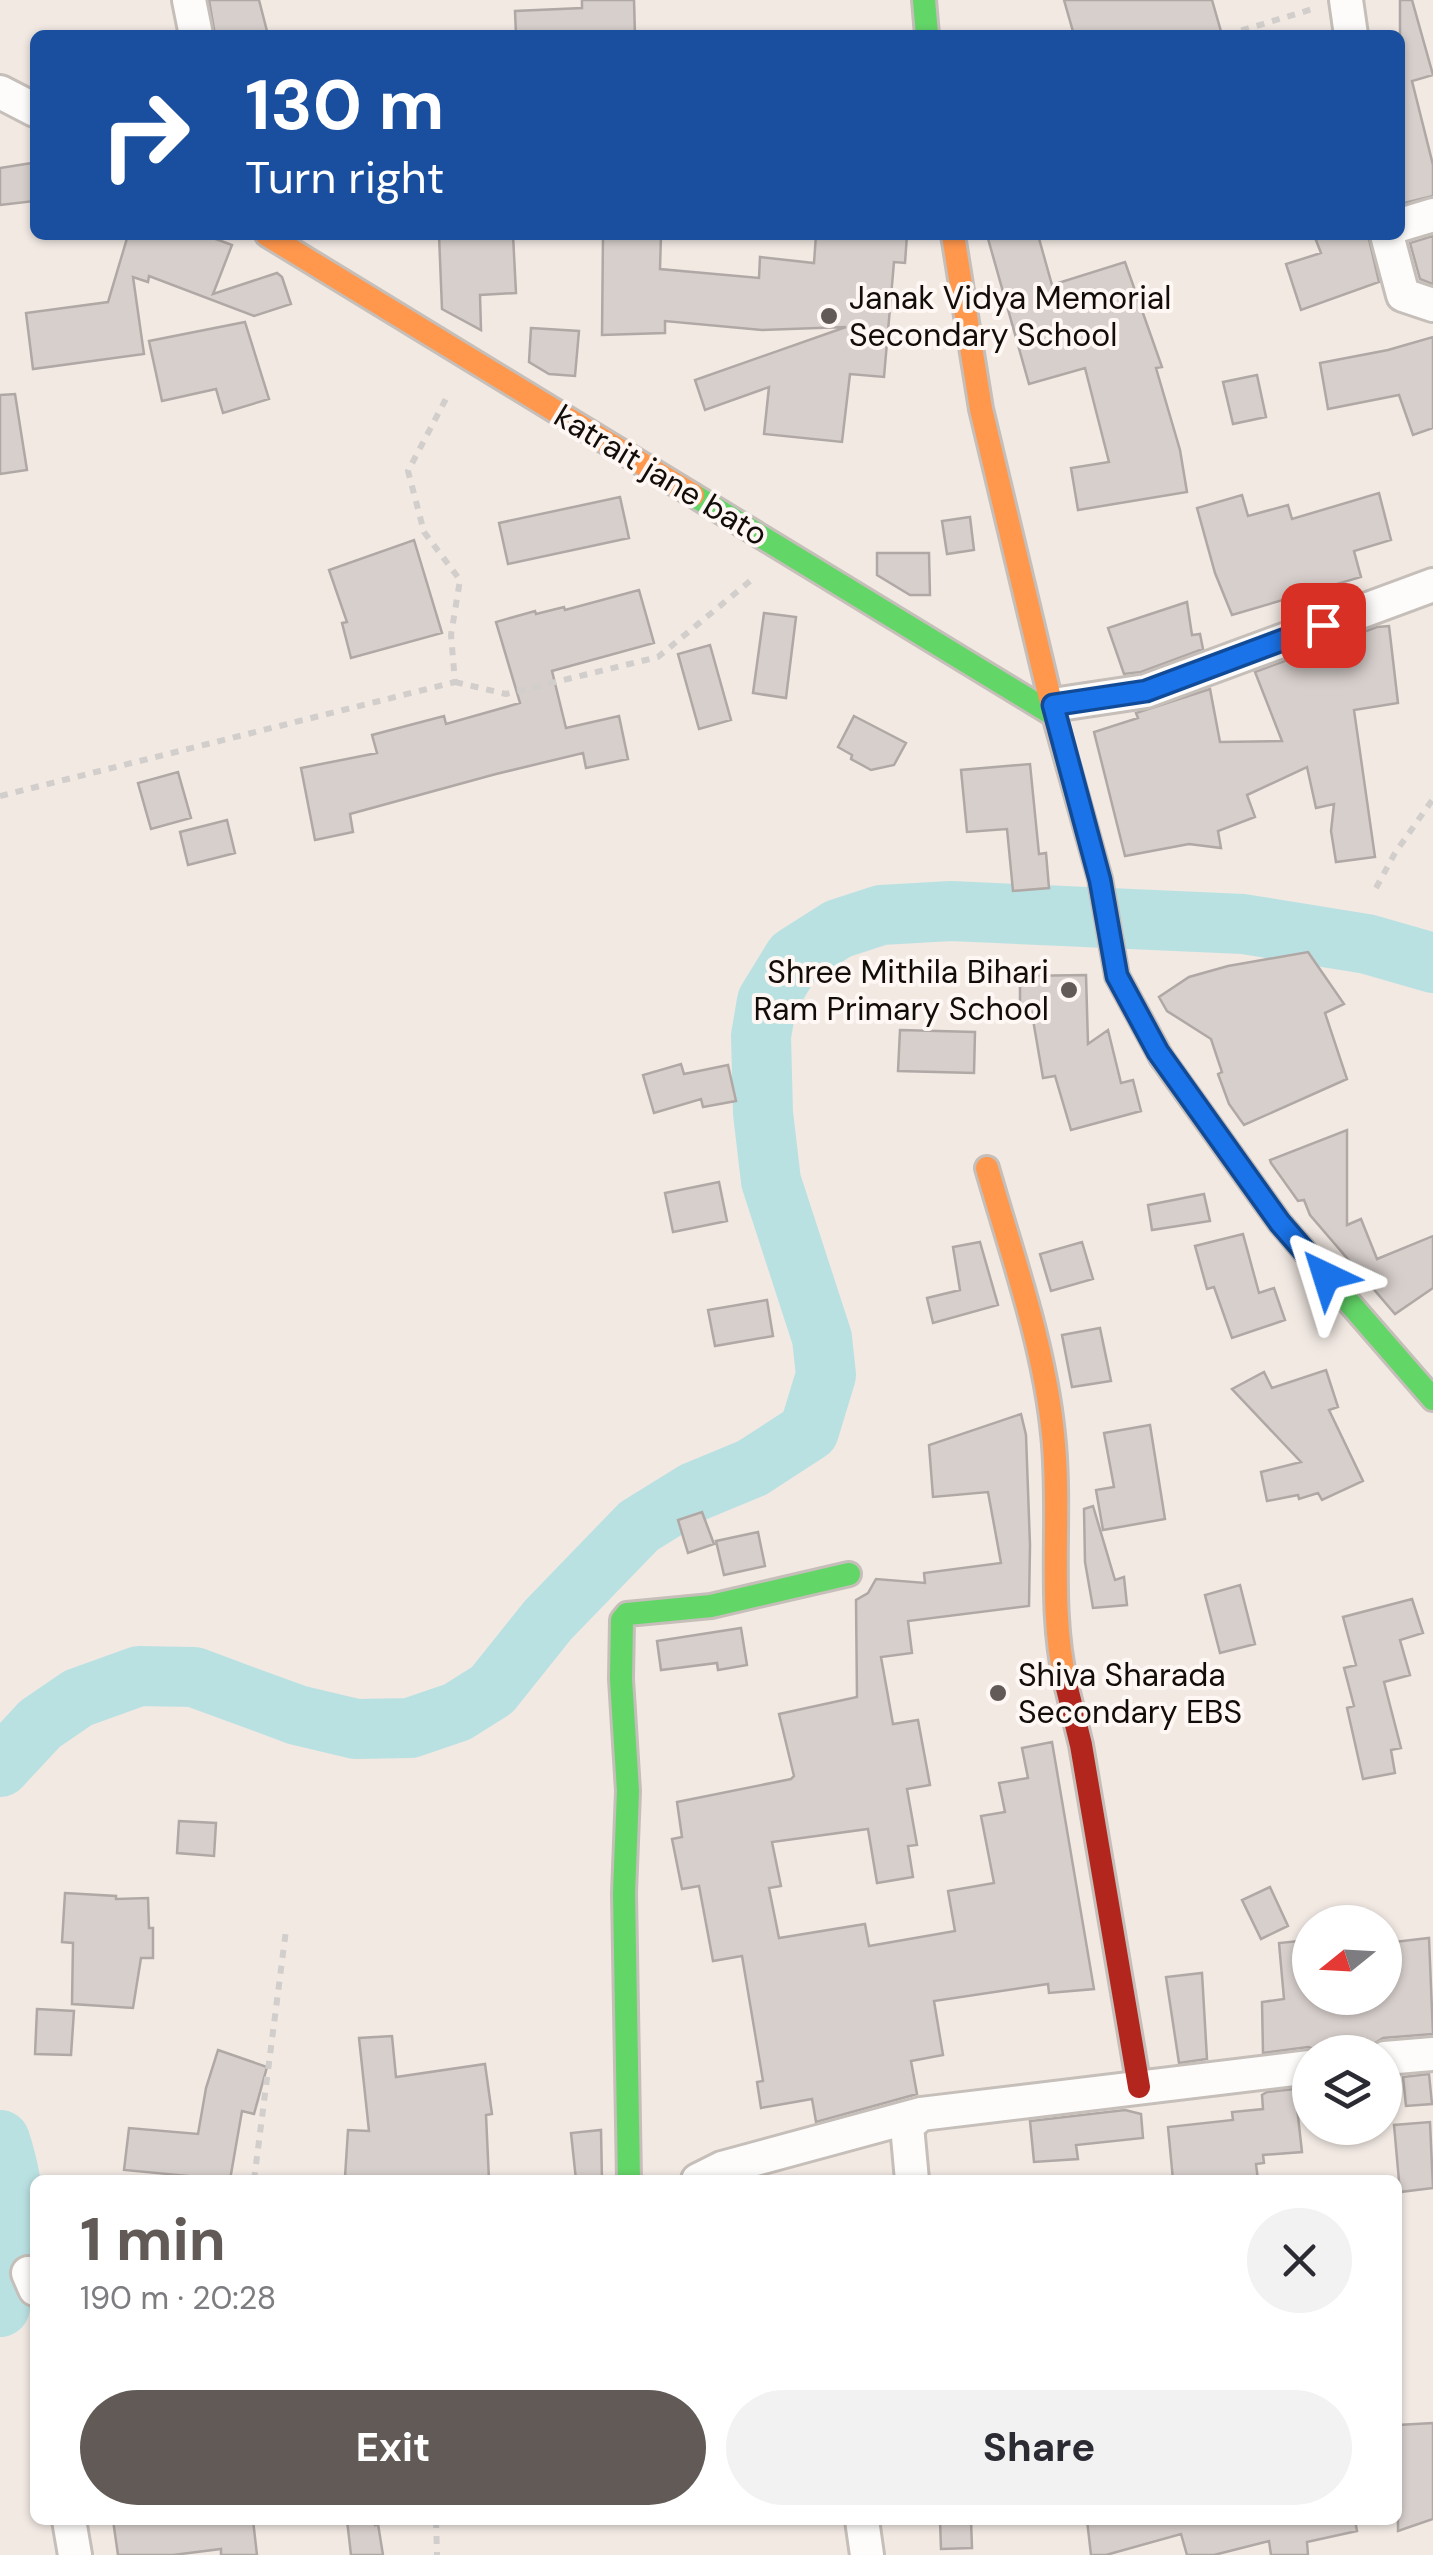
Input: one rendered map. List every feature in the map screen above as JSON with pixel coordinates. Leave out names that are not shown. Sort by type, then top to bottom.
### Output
[{"type":"street","points":[[189,0],[195,30]]},
{"type":"street","points":[[924,0],[927,30]]},
{"type":"street","points":[[1336,2],[1349,30]]},
{"type":"street","points":[[0,92],[30,107]]},
{"type":"street","points":[[1405,223],[1433,215]]},
{"type":"street","name":"katrait jane bato","points":[[275,240],[1054,710]]},
{"type":"street","points":[[955,240],[982,409],[1054,710],[1100,880],[1117,976],[1158,1052],[1280,1223],[1433,1399]]},
{"type":"street","points":[[1389,240],[1403,295],[1433,305]]},
{"type":"street","points":[[1054,710],[1146,691],[1433,585]]},
{"type":"street","points":[[987,1168],[1032,1324],[1053,1432],[1058,1545],[1056,1602],[1062,1661],[1081,1745],[1139,2087]]},
{"type":"street","points":[[630,2175],[624,1893],[628,1792],[620,1679],[622,1620],[627,1614],[729,1604],[849,1574]]},
{"type":"street","points":[[1402,2057],[1433,2054]]},
{"type":"street","points":[[708,2175],[922,2114],[1292,2069]]},
{"type":"street","points":[[912,2175],[907,2126],[922,2114]]},
{"type":"street","points":[[70,2525],[75,2555]]},
{"type":"street","points":[[863,2525],[868,2555]]},
{"type":"path","points":[[1243,30],[1336,2]]},
{"type":"path","points":[[455,682],[451,636],[460,580],[424,532],[408,471],[468,358]]},
{"type":"path","points":[[0,796],[455,682],[506,694],[658,657],[786,551]]},
{"type":"path","points":[[1376,888],[1433,799]]},
{"type":"path","points":[[255,2175],[286,1930]]},
{"type":"path","points":[[436,2525],[437,2555]]},
{"type":"building","points":[[209,0],[259,0],[267,30],[214,30]]},
{"type":"building","points":[[582,0],[634,0],[635,30],[516,30],[515,11],[582,8]]},
{"type":"building","points":[[1064,0],[1212,0],[1221,30],[1073,30]]},
{"type":"building","points":[[1400,0],[1412,0],[1433,75],[1412,81],[1433,165],[1433,196],[1405,203],[1405,30],[1400,30]]},
{"type":"building","points":[[30,163],[30,202],[0,205],[0,168]]},
{"type":"building","points":[[1433,236],[1433,284],[1420,279],[1410,243]]},
{"type":"building","points":[[127,240],[218,240],[232,245],[213,294],[277,273],[291,304],[254,316],[149,276],[148,282],[133,277],[144,354],[33,369],[26,313],[108,302]]},
{"type":"building","points":[[439,240],[513,240],[516,293],[480,295],[481,330],[442,309]]},
{"type":"building","points":[[603,240],[661,240],[660,269],[759,278],[760,257],[814,263],[816,240],[907,240],[905,263],[894,262],[884,377],[850,374],[842,442],[764,434],[769,387],[705,410],[695,380],[846,327],[762,330],[665,321],[665,333],[602,335]]},
{"type":"building","points":[[988,240],[1039,240],[1052,285],[1125,262],[1162,367],[1156,368],[1180,450],[1187,492],[1078,510],[1071,468],[1109,462],[1085,368],[1029,384]]},
{"type":"building","points":[[1316,240],[1369,240],[1379,282],[1301,310],[1286,264],[1321,253]]},
{"type":"building","points":[[245,322],[269,399],[223,413],[216,389],[162,401],[149,341]]},
{"type":"building","points":[[531,328],[579,331],[575,376],[549,374],[529,362]]},
{"type":"building","points":[[1433,337],[1433,428],[1413,435],[1399,395],[1328,409],[1320,363]]},
{"type":"building","points":[[1257,375],[1266,417],[1233,424],[1223,382]]},
{"type":"building","points":[[15,394],[27,470],[0,474],[0,395]]},
{"type":"building","points":[[1379,493],[1391,540],[1354,551],[1361,577],[1232,615],[1215,573],[1197,508],[1242,495],[1248,516],[1288,505],[1292,519]]},
{"type":"building","points":[[620,497],[629,538],[508,564],[499,523]]},
{"type":"building","points":[[970,517],[974,550],[947,554],[942,521]]},
{"type":"building","points":[[414,540],[442,633],[351,658],[342,623],[347,622],[329,570]]},
{"type":"building","points":[[877,553],[929,553],[930,595],[910,595],[877,575]]},
{"type":"building","points":[[639,590],[654,643],[552,671],[566,728],[619,716],[628,759],[586,768],[583,753],[496,774],[350,814],[353,832],[315,840],[301,768],[377,753],[372,735],[444,716],[446,724],[520,703],[496,622],[535,611],[536,614],[564,607],[565,610]]},
{"type":"building","points":[[1187,602],[1192,635],[1200,634],[1203,649],[1141,672],[1124,674],[1108,628]]},
{"type":"building","points":[[764,613],[796,617],[786,698],[753,693]]},
{"type":"building","points":[[1389,626],[1398,703],[1354,710],[1375,857],[1336,862],[1331,831],[1334,804],[1316,808],[1307,767],[1247,795],[1255,817],[1218,831],[1221,848],[1189,844],[1125,856],[1094,732],[1138,718],[1136,713],[1210,689],[1220,742],[1282,741],[1255,672]]},
{"type":"building","points":[[710,645],[731,720],[699,729],[678,654]]},
{"type":"building","points":[[854,716],[906,743],[894,765],[871,770],[838,747]]},
{"type":"building","points":[[1030,764],[1039,854],[1046,853],[1049,888],[1013,891],[1007,829],[967,832],[961,770]]},
{"type":"building","points":[[178,772],[191,818],[151,829],[138,783]]},
{"type":"building","points":[[227,820],[235,853],[188,865],[180,832]]},
{"type":"building","points":[[1308,952],[1344,1004],[1325,1013],[1347,1079],[1244,1125],[1229,1104],[1211,1039],[1167,1011],[1159,997],[1189,977]]},
{"type":"building","points":[[1086,975],[1088,1044],[1108,1030],[1121,1083],[1133,1080],[1141,1111],[1071,1130],[1055,1076],[1043,1078],[1031,1008],[1020,1008],[1020,976]]},
{"type":"building","points":[[900,1030],[975,1032],[974,1073],[898,1071]]},
{"type":"building","points":[[681,1064],[684,1074],[728,1065],[736,1101],[703,1107],[701,1099],[654,1113],[643,1075]]},
{"type":"building","points":[[1347,1130],[1347,1225],[1361,1219],[1377,1259],[1433,1236],[1433,1288],[1395,1314],[1310,1215],[1304,1200],[1298,1201],[1270,1160]]},
{"type":"building","points":[[719,1182],[727,1221],[673,1232],[665,1193]]},
{"type":"building","points":[[1204,1194],[1210,1221],[1152,1230],[1148,1205]]},
{"type":"building","points":[[1243,1234],[1259,1293],[1274,1288],[1285,1320],[1232,1338],[1214,1287],[1207,1289],[1195,1246]]},
{"type":"building","points":[[980,1242],[998,1305],[933,1323],[927,1298],[960,1290],[953,1247]]},
{"type":"building","points":[[1082,1242],[1093,1279],[1051,1291],[1040,1254]]},
{"type":"building","points":[[767,1300],[773,1336],[715,1346],[708,1310]]},
{"type":"building","points":[[1100,1328],[1111,1381],[1072,1387],[1062,1335]]},
{"type":"building","points":[[1326,1370],[1338,1407],[1329,1410],[1363,1481],[1322,1500],[1318,1493],[1267,1501],[1261,1472],[1301,1462],[1232,1389],[1264,1372],[1272,1388]]},
{"type":"building","points":[[1021,1414],[1026,1435],[1029,1606],[908,1621],[912,1653],[881,1657],[893,1724],[918,1720],[930,1785],[907,1789],[917,1845],[908,1846],[913,1877],[877,1883],[868,1829],[772,1842],[781,1886],[769,1888],[779,1938],[865,1924],[869,1946],[955,1931],[948,1891],[994,1883],[981,1816],[1005,1812],[999,1783],[1028,1778],[1022,1748],[1052,1742],[1094,1989],[1049,1993],[1048,1984],[934,2001],[943,2055],[911,2061],[917,2094],[816,2122],[812,2099],[761,2108],[757,2082],[763,2081],[742,1956],[713,1961],[699,1886],[682,1889],[672,1839],[682,1837],[677,1802],[794,1776],[779,1714],[857,1697],[856,1600],[868,1593],[876,1579],[925,1583],[924,1573],[1001,1563],[988,1492],[933,1497],[929,1445]]},
{"type":"building","points":[[1150,1425],[1165,1519],[1103,1530],[1096,1490],[1114,1487],[1104,1433]]},
{"type":"building","points":[[1093,1506],[1115,1580],[1124,1577],[1127,1605],[1093,1608],[1085,1562],[1084,1509]]},
{"type":"building","points":[[702,1512],[714,1544],[688,1553],[678,1520]]},
{"type":"building","points":[[758,1532],[765,1566],[724,1575],[716,1541]]},
{"type":"building","points":[[1240,1585],[1255,1644],[1220,1653],[1205,1595]]},
{"type":"building","points":[[1412,1599],[1423,1633],[1400,1640],[1410,1675],[1384,1682],[1401,1748],[1391,1750],[1395,1773],[1363,1779],[1347,1708],[1354,1706],[1344,1668],[1356,1665],[1343,1617]]},
{"type":"building","points":[[741,1628],[747,1665],[718,1670],[717,1663],[661,1670],[657,1641]]},
{"type":"building","points":[[179,1821],[216,1823],[214,1856],[177,1853]]},
{"type":"building","points":[[1270,1887],[1288,1926],[1261,1939],[1242,1900]]},
{"type":"building","points":[[65,1893],[148,1898],[153,1958],[141,1958],[133,2008],[72,2004],[73,1943],[62,1942]]},
{"type":"building","points":[[1429,1938],[1433,2034],[1292,2035],[1292,2049],[1263,2053],[1262,2002],[1284,1999],[1279,1943],[1292,1942],[1292,2015],[1402,2015],[1402,1941]]},
{"type":"building","points":[[1202,1973],[1207,2059],[1179,2063],[1166,1977]]},
{"type":"building","points":[[37,2009],[74,2011],[71,2055],[35,2054]]},
{"type":"building","points":[[392,2036],[396,2077],[485,2064],[492,2114],[486,2115],[489,2175],[345,2175],[348,2130],[369,2131],[359,2038]]},
{"type":"building","points":[[218,2050],[267,2067],[254,2114],[242,2111],[231,2175],[124,2170],[129,2128],[198,2134]]},
{"type":"building","points":[[1429,2074],[1432,2104],[1406,2106],[1403,2077]]},
{"type":"building","points":[[1292,2089],[1292,2145],[1301,2145],[1302,2152],[1263,2155],[1264,2163],[1256,2164],[1257,2175],[1173,2175],[1168,2127],[1233,2120],[1232,2112],[1263,2109],[1262,2095]]},
{"type":"building","points":[[1125,2110],[1141,2114],[1143,2138],[1076,2145],[1078,2159],[1034,2162],[1030,2121]]},
{"type":"building","points":[[1430,2122],[1433,2188],[1402,2192],[1402,2175],[1398,2175],[1396,2145],[1402,2145],[1402,2124]]},
{"type":"building","points":[[601,2130],[602,2175],[575,2175],[571,2133]]},
{"type":"building","points":[[1433,2423],[1433,2519],[1398,2531],[1398,2525],[1402,2525],[1402,2425]]},
{"type":"building","points":[[114,2525],[254,2525],[257,2555],[221,2555],[221,2549],[173,2555],[118,2555]]},
{"type":"building","points":[[348,2525],[378,2525],[383,2555],[351,2555]]},
{"type":"building","points":[[940,2525],[971,2525],[972,2548],[941,2549]]},
{"type":"building","points":[[1088,2525],[1356,2525],[1357,2531],[1307,2542],[1308,2555],[1271,2555],[1269,2541],[1214,2555],[1187,2555],[1181,2534],[1106,2555],[1091,2555]]},
{"type":"waterway","points":[[0,1767],[40,1724],[78,1698],[139,1676],[194,1677],[297,1715],[356,1729],[410,1728],[457,1712],[492,1690],[548,1620],[639,1526],[694,1492],[752,1468],[809,1431],[826,1375],[822,1338],[771,1181],[763,1113],[761,1036],[767,1001],[794,957],[838,929],[881,915],[951,911],[1243,924],[1367,944],[1433,963]]},
{"type":"waterway","points":[[0,2140],[13,2205],[9,2262],[0,2307]]},
{"type":"traffic: fast","points":[[924,0],[927,30]]},
{"type":"traffic: fast","points":[[693,495],[1054,715]]},
{"type":"traffic: fast","points":[[1161,1057],[1280,1223],[1433,1399]]},
{"type":"traffic: fast","points":[[629,2175],[624,1893],[628,1791],[621,1679],[622,1620],[627,1614],[711,1606],[849,1574]]},
{"type":"traffic: slow","points":[[275,240],[693,495]]},
{"type":"traffic: slow","points":[[954,240],[981,409],[1054,715],[1100,879],[1117,976],[1161,1057]]},
{"type":"traffic: slow","points":[[987,1168],[1026,1300],[1049,1400],[1055,1465],[1057,1622],[1066,1684]]},
{"type":"traffic: jam","points":[[1066,1684],[1081,1745],[1139,2087]]},
{"type":"place","name":"Janak Vidya Memorial Secondary School","points":[[829,316]]},
{"type":"place","name":"Shree Mithila Bihari Ram Primary School","points":[[1069,990]]},
{"type":"place","name":"Shiva Sharada Secondary EBS","points":[[998,1693]]},
{"type":"route","points":[[1323,625],[1146,691],[1053,705],[1100,880],[1117,976],[1158,1052],[1280,1223],[1326,1276]]}]
